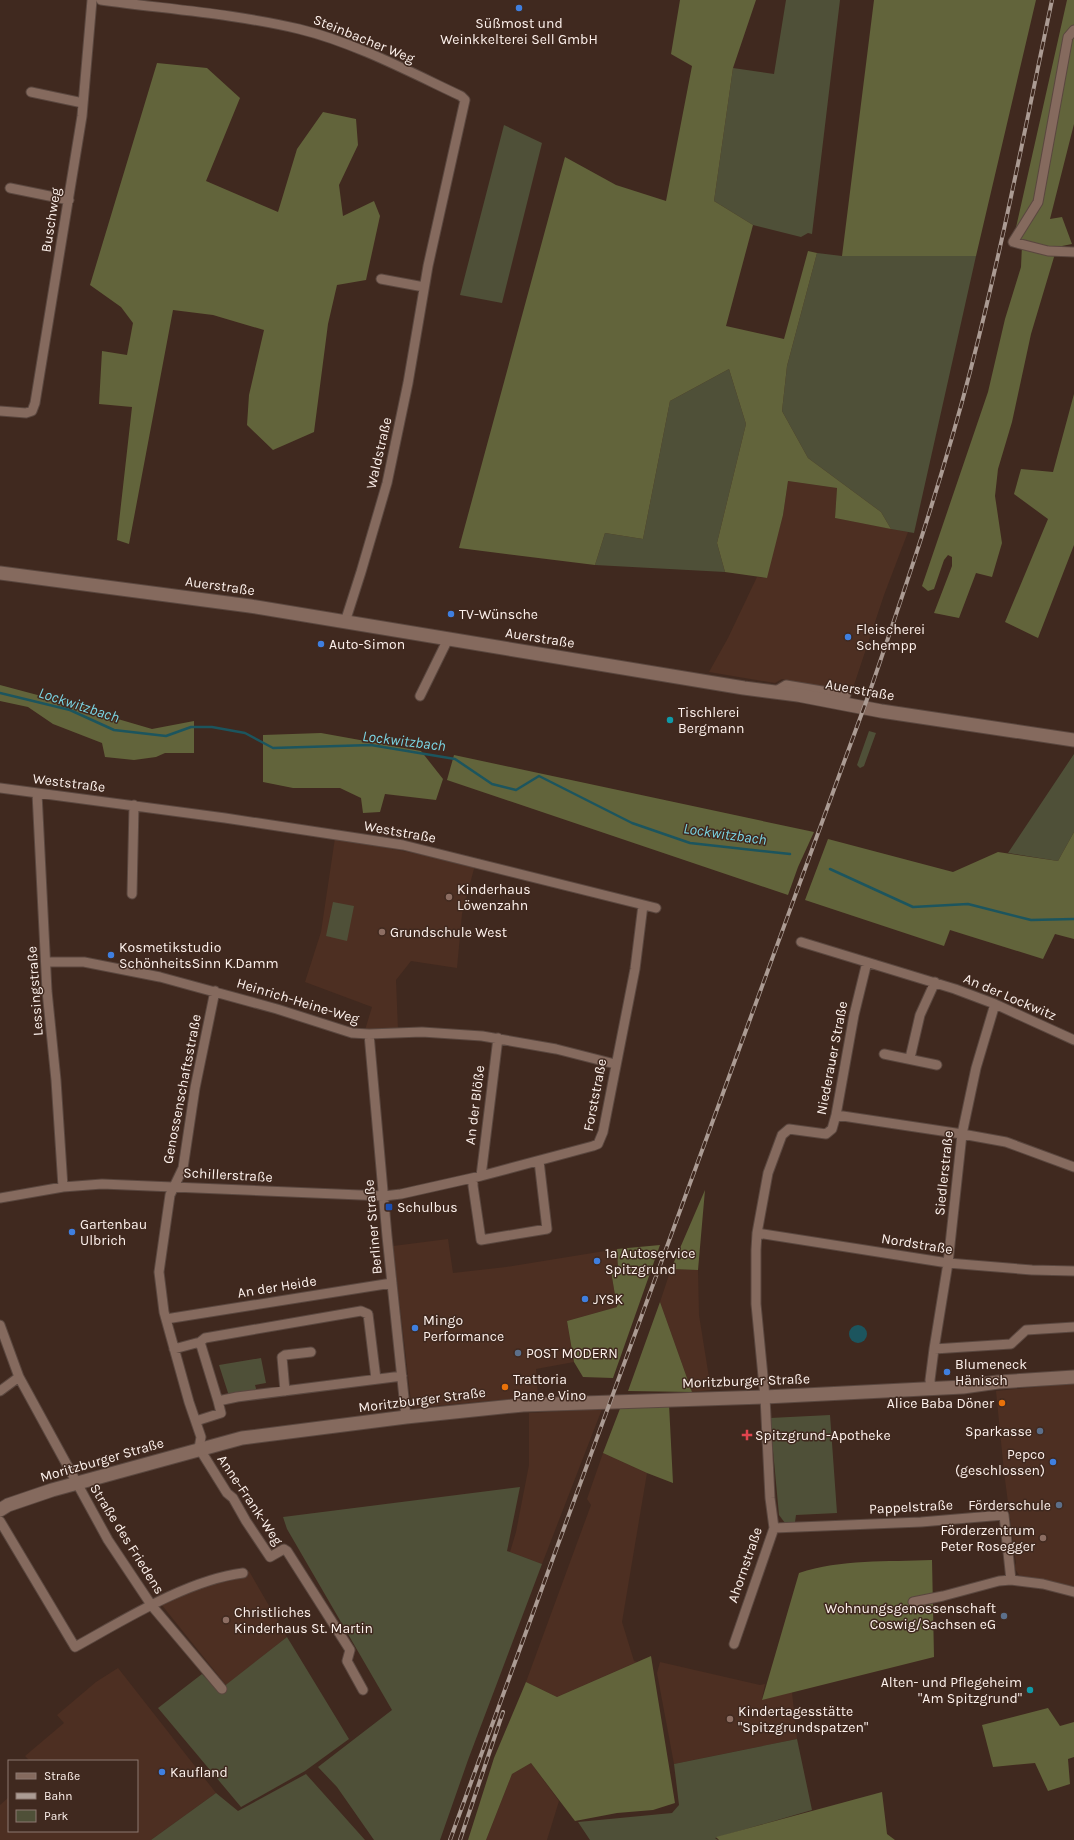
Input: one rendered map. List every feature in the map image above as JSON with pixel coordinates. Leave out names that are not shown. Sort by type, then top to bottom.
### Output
[{"type":"street","name":"Buschweg","points":[[0,411],[26,413],[32,411],[35,403],[69,200],[83,103],[92,0]]},
{"type":"street","name":"Steinbacher Weg","points":[[101,0],[265,22],[300,29],[337,40],[418,76],[461,96],[465,100],[465,104]]},
{"type":"street","points":[[1074,30],[1068,37],[1038,202],[1014,242],[1048,252],[1074,252]]},
{"type":"street","points":[[31,92],[83,103]]},
{"type":"street","name":"Waldstraße","points":[[345,622],[387,483],[408,384],[434,236],[465,104]]},
{"type":"street","points":[[10,188],[69,200]]},
{"type":"street","points":[[381,279],[424,287]]},
{"type":"street","name":"Auerstraße","points":[[0,573],[206,600],[744,688],[776,691],[881,711],[1074,740]]},
{"type":"street","points":[[420,696],[448,639]]},
{"type":"street","points":[[776,691],[786,685],[846,696]]},
{"type":"street","name":"Weststraße","points":[[0,788],[134,805],[403,845],[656,908]]},
{"type":"street","name":"Lessingstraße","points":[[37,792],[46,962],[62,1187]]},
{"type":"street","points":[[132,894],[134,805]]},
{"type":"street","name":"Forststraße","points":[[384,1196],[401,1194],[477,1177],[598,1144],[603,1132],[615,1064],[635,969],[643,905]]},
{"type":"street","name":"An der Lockwitz","points":[[801,942],[935,982],[995,1004],[1074,1040]]},
{"type":"street","name":"Heinrich-Heine-Weg","points":[[46,962],[76,962],[106,965],[215,991],[352,1033],[369,1034],[422,1032],[498,1038],[556,1049],[615,1064]]},
{"type":"street","name":"Niederauer Straße","points":[[764,1397],[755,1291],[757,1232],[768,1173],[782,1136],[789,1130],[826,1134],[832,1129],[836,1115],[854,1015],[867,962]]},
{"type":"street","points":[[910,1058],[920,1015],[935,982]]},
{"type":"street","name":"Genossenschaftsstraße","points":[[200,1448],[201,1437],[166,1319],[160,1289],[160,1264],[170,1195],[183,1168],[195,1088],[215,991]]},
{"type":"street","name":"Siedlerstraße","points":[[931,1388],[930,1380],[948,1263],[962,1134],[976,1068],[995,1004]]},
{"type":"street","name":"Berliner Straße","points":[[369,1034],[406,1417]]},
{"type":"street","name":"An der Blöße","points":[[498,1038],[477,1177],[472,1186],[481,1240],[547,1229],[539,1161]]},
{"type":"street","points":[[884,1054],[910,1058],[937,1065]]},
{"type":"street","points":[[836,1115],[1006,1142],[1074,1167]]},
{"type":"street","name":"Schillerstraße","points":[[0,1198],[62,1187],[102,1184],[384,1196]]},
{"type":"street","name":"Nordstraße","points":[[757,1232],[948,1263],[1032,1270],[1074,1271]]},
{"type":"street","name":"An der Heide","points":[[166,1319],[392,1283]]},
{"type":"street","points":[[174,1349],[200,1342],[205,1338],[362,1311],[368,1314],[376,1379]]},
{"type":"street","name":"Straße des Friedens","points":[[0,1324],[19,1377],[76,1484],[108,1540],[152,1606],[222,1689]]},
{"type":"street","points":[[934,1349],[1012,1344],[1026,1330],[1074,1327]]},
{"type":"street","points":[[196,1421],[221,1413],[200,1342]]},
{"type":"street","points":[[285,1391],[282,1357],[285,1355],[311,1352]]},
{"type":"street","points":[[218,1401],[237,1397],[402,1376]]},
{"type":"street","points":[[0,1391],[19,1377]]},
{"type":"street","name":"Moritzburger Straße","points":[[0,1510],[8,1505],[52,1490],[200,1448],[242,1438],[406,1417],[523,1405],[764,1397],[963,1387],[1074,1377]]},
{"type":"street","name":"Ahornstraße","points":[[734,1644],[774,1528],[767,1461],[764,1397]]},
{"type":"street","name":"Anne-Frank-Weg","points":[[200,1448],[227,1493],[234,1498],[246,1521],[270,1557],[284,1549],[287,1551],[350,1650],[347,1661],[363,1690]]},
{"type":"street","name":"Pappelstraße","points":[[774,1528],[921,1522],[1004,1515],[1011,1580]]},
{"type":"street","points":[[0,1521],[75,1647],[152,1606],[206,1582],[226,1575],[243,1573]]},
{"type":"street","points":[[913,1602],[943,1596],[999,1581],[1011,1580],[1043,1584],[1074,1592]]},
{"type":"shaded area","points":[[788,481],[837,488],[835,518],[908,532],[884,595],[851,694],[782,679],[775,683],[709,672],[728,638],[757,577],[766,578],[783,515]]},
{"type":"shaded area","points":[[335,838],[475,865],[462,914],[457,968],[411,961],[396,980],[398,1030],[365,1030],[372,1007],[305,982],[321,932]]},
{"type":"shaded area","points":[[448,1239],[453,1273],[506,1267],[617,1249],[618,1269],[611,1271],[617,1307],[567,1321],[574,1362],[536,1369],[538,1396],[415,1408],[411,1401],[393,1246]]},
{"type":"shaded area","points":[[671,1269],[698,1270],[699,1315],[711,1390],[692,1392],[660,1302]]},
{"type":"shaded area","points":[[1074,1383],[1074,1590],[1045,1581],[1023,1577],[1019,1575],[1014,1567],[1016,1563],[1004,1472],[996,1391]]},
{"type":"shaded area","points":[[602,1409],[542,1564],[510,1552],[516,1532],[529,1465],[529,1413]]},
{"type":"shaded area","points":[[603,1453],[647,1473],[622,1622],[634,1661],[637,1662],[557,1697],[526,1682],[591,1505],[587,1499]]},
{"type":"shaded area","name":"Christliches Kinderhaus St. Martin","points":[[249,1571],[287,1637],[226,1685],[161,1604],[205,1583]]},
{"type":"shaded area","name":"Kindertagesstätte \"Spitzgrundspatzen\"","points":[[660,1662],[760,1685],[765,1684],[762,1699],[792,1692],[797,1739],[674,1764],[657,1673]]},
{"type":"shaded area","points":[[118,1668],[216,1793],[151,1840],[0,1840],[0,1805],[8,1798],[8,1832],[138,1832],[138,1760],[29,1760],[25,1756],[64,1723],[57,1715],[96,1682]]},
{"type":"shaded area","points":[[531,1763],[559,1801],[547,1840],[486,1840],[512,1774]]},
{"type":"green space","points":[[680,0],[756,0],[733,68],[714,201],[753,225],[726,326],[784,339],[808,251],[817,253],[787,366],[782,411],[808,458],[881,512],[891,529],[835,518],[837,488],[788,481],[783,515],[767,578],[725,572],[717,543],[746,424],[729,369],[670,401],[643,539],[605,533],[595,565],[459,548],[565,157],[616,185],[666,201],[692,66],[671,54]]},
{"type":"green space","points":[[786,0],[840,0],[812,234],[808,233],[801,237],[753,225],[714,201],[733,68],[774,74]]},
{"type":"green space","points":[[874,0],[1036,0],[976,256],[842,256]]},
{"type":"green space","points":[[1067,0],[1074,0],[1074,124],[1050,219],[1062,217],[1072,244],[1057,247],[1031,334],[1012,422],[998,469],[995,496],[1002,543],[992,577],[976,573],[959,618],[934,613],[952,566],[952,557],[948,555],[944,560],[934,589],[928,591],[922,586],[988,392],[1005,319],[1021,267],[1022,245],[1015,232]]},
{"type":"green space","points":[[157,63],[207,68],[240,98],[206,181],[278,212],[297,149],[323,112],[356,119],[358,145],[339,185],[343,216],[374,201],[380,216],[366,280],[337,285],[328,324],[314,432],[273,450],[247,425],[249,395],[264,330],[213,315],[173,310],[129,544],[117,540],[132,407],[99,404],[102,351],[127,355],[133,323],[121,307],[90,285]]},
{"type":"green space","points":[[504,125],[542,143],[502,303],[460,295]]},
{"type":"green space","points":[[817,253],[842,256],[976,256],[914,533],[891,529],[881,512],[808,458],[782,411],[787,366]]},
{"type":"green space","points":[[729,369],[746,424],[717,543],[725,572],[595,565],[605,533],[643,539],[670,401]]},
{"type":"green space","points":[[1074,394],[1074,545],[1038,638],[1005,622],[1048,519],[1014,494],[1021,469],[1053,472]]},
{"type":"green space","points":[[0,685],[45,697],[72,700],[111,717],[152,729],[194,721],[194,753],[165,753],[156,757],[134,760],[105,757],[102,743],[53,724],[28,707],[0,701]]},
{"type":"green space","points":[[869,731],[876,733],[864,766],[860,768],[857,765]]},
{"type":"green space","points":[[321,733],[421,751],[443,779],[436,800],[385,794],[380,812],[363,813],[361,798],[340,788],[293,788],[263,782],[263,735]]},
{"type":"green space","points":[[1074,754],[1074,832],[1058,861],[1008,853]]},
{"type":"green space","points":[[454,755],[814,832],[798,867],[788,895],[447,780]]},
{"type":"green space","points":[[1074,832],[1074,939],[1055,934],[1043,959],[950,930],[944,946],[805,900],[828,839],[953,872],[998,852],[1058,861]]},
{"type":"green space","points":[[333,902],[354,906],[347,941],[326,936]]},
{"type":"green space","points":[[705,1190],[698,1270],[671,1269]]},
{"type":"green space","points":[[660,1245],[613,1378],[583,1377],[574,1362],[567,1321],[617,1307],[611,1271],[618,1269],[617,1249]]},
{"type":"green space","points":[[660,1302],[692,1392],[628,1391]]},
{"type":"green space","points":[[261,1358],[266,1383],[255,1385],[257,1392],[229,1396],[219,1365]]},
{"type":"green space","points":[[669,1404],[673,1483],[603,1453],[621,1406]]},
{"type":"green space","points":[[830,1415],[837,1513],[796,1515],[795,1522],[785,1523],[779,1515],[770,1418]]},
{"type":"green space","points":[[520,1487],[507,1551],[542,1564],[468,1760],[440,1840],[374,1840],[337,1787],[318,1767],[392,1710],[287,1529],[283,1517]]},
{"type":"green space","points":[[932,1560],[934,1657],[762,1700],[799,1573],[831,1565],[848,1563]]},
{"type":"green space","points":[[287,1637],[349,1739],[305,1771],[241,1807],[158,1708],[202,1674],[218,1691]]},
{"type":"green space","points":[[651,1656],[675,1803],[653,1810],[617,1813],[575,1821],[531,1763],[512,1774],[486,1840],[468,1840],[494,1758],[526,1682],[557,1697]]},
{"type":"green space","points":[[1048,1708],[1060,1726],[1074,1722],[1074,1757],[1068,1759],[1070,1784],[1048,1791],[1035,1763],[993,1767],[982,1725]]},
{"type":"green space","points":[[797,1739],[812,1810],[715,1838],[718,1840],[590,1840],[578,1822],[672,1813],[679,1805],[674,1764]]},
{"type":"green space","points":[[306,1774],[365,1840],[151,1840],[216,1793],[238,1811]]},
{"type":"green space","points":[[882,1792],[887,1834],[895,1840],[719,1840],[716,1837]]},
{"type":"water","points":[[854,1325],[862,1325],[867,1330],[865,1341],[862,1343],[854,1343],[849,1338],[849,1330]]},
{"type":"waterway","name":"Lockwitzbach","points":[[0,693],[70,710],[114,730],[166,736],[191,727],[212,727],[245,733],[273,748],[371,745],[455,759],[492,784],[516,790],[539,776],[632,823],[690,843],[790,854]]},
{"type":"waterway","name":"Lockwitzbach","points":[[830,869],[913,907],[968,904],[1031,920],[1074,919]]},
{"type":"railway","points":[[450,1840],[870,691],[936,493],[982,326],[1052,0]]},
{"type":"railway","points":[[460,1840],[503,1712]]},
{"type":"place","name":"Süßmost und Weinkkelterei Sell GmbH","points":[[519,8]]},
{"type":"place","name":"TV-Wünsche","points":[[451,614]]},
{"type":"place","name":"Fleischerei Schempp","points":[[848,637]]},
{"type":"place","name":"Auto-Simon","points":[[321,644]]},
{"type":"place","name":"Tischlerei Bergmann","points":[[670,720]]},
{"type":"place","name":"Kinderhaus Löwenzahn","points":[[449,897]]},
{"type":"place","name":"Grundschule West","points":[[382,932]]},
{"type":"place","name":"Kosmetikstudio SchönheitsSinn K.Damm","points":[[111,955]]},
{"type":"place","name":"Schulbus","points":[[389,1207]]},
{"type":"place","name":"Gartenbau Ulbrich","points":[[72,1232]]},
{"type":"place","name":"1a Autoservice Spitzgrund","points":[[597,1261]]},
{"type":"place","name":"JYSK","points":[[585,1299]]},
{"type":"place","name":"Mingo Performance","points":[[415,1328]]},
{"type":"place","name":"POST MODERN","points":[[518,1353]]},
{"type":"place","name":"Blumeneck Hänisch","points":[[947,1372]]},
{"type":"place","name":"Trattoria Pane e Vino","points":[[505,1387]]},
{"type":"place","name":"Alice Baba Döner","points":[[1002,1403]]},
{"type":"place","name":"Sparkasse","points":[[1040,1431]]},
{"type":"place","name":"Spitzgrund-Apotheke","points":[[747,1435]]},
{"type":"place","name":"Pepco (geschlossen)","points":[[1053,1462]]},
{"type":"place","name":"Förderschule","points":[[1059,1505]]},
{"type":"place","name":"Förderzentrum Peter Rosegger","points":[[1043,1538]]},
{"type":"place","name":"Wohnungsgenossenschaft Coswig/Sachsen eG","points":[[1004,1616]]},
{"type":"place","name":"Christliches Kinderhaus St. Martin","points":[[226,1620]]},
{"type":"place","name":"Alten- und Pflegeheim \"Am Spitzgrund\"","points":[[1030,1690]]},
{"type":"place","name":"Kindertagesstätte \"Spitzgrundspatzen\"","points":[[730,1719]]},
{"type":"place","name":"Kaufland","points":[[162,1772]]}]
